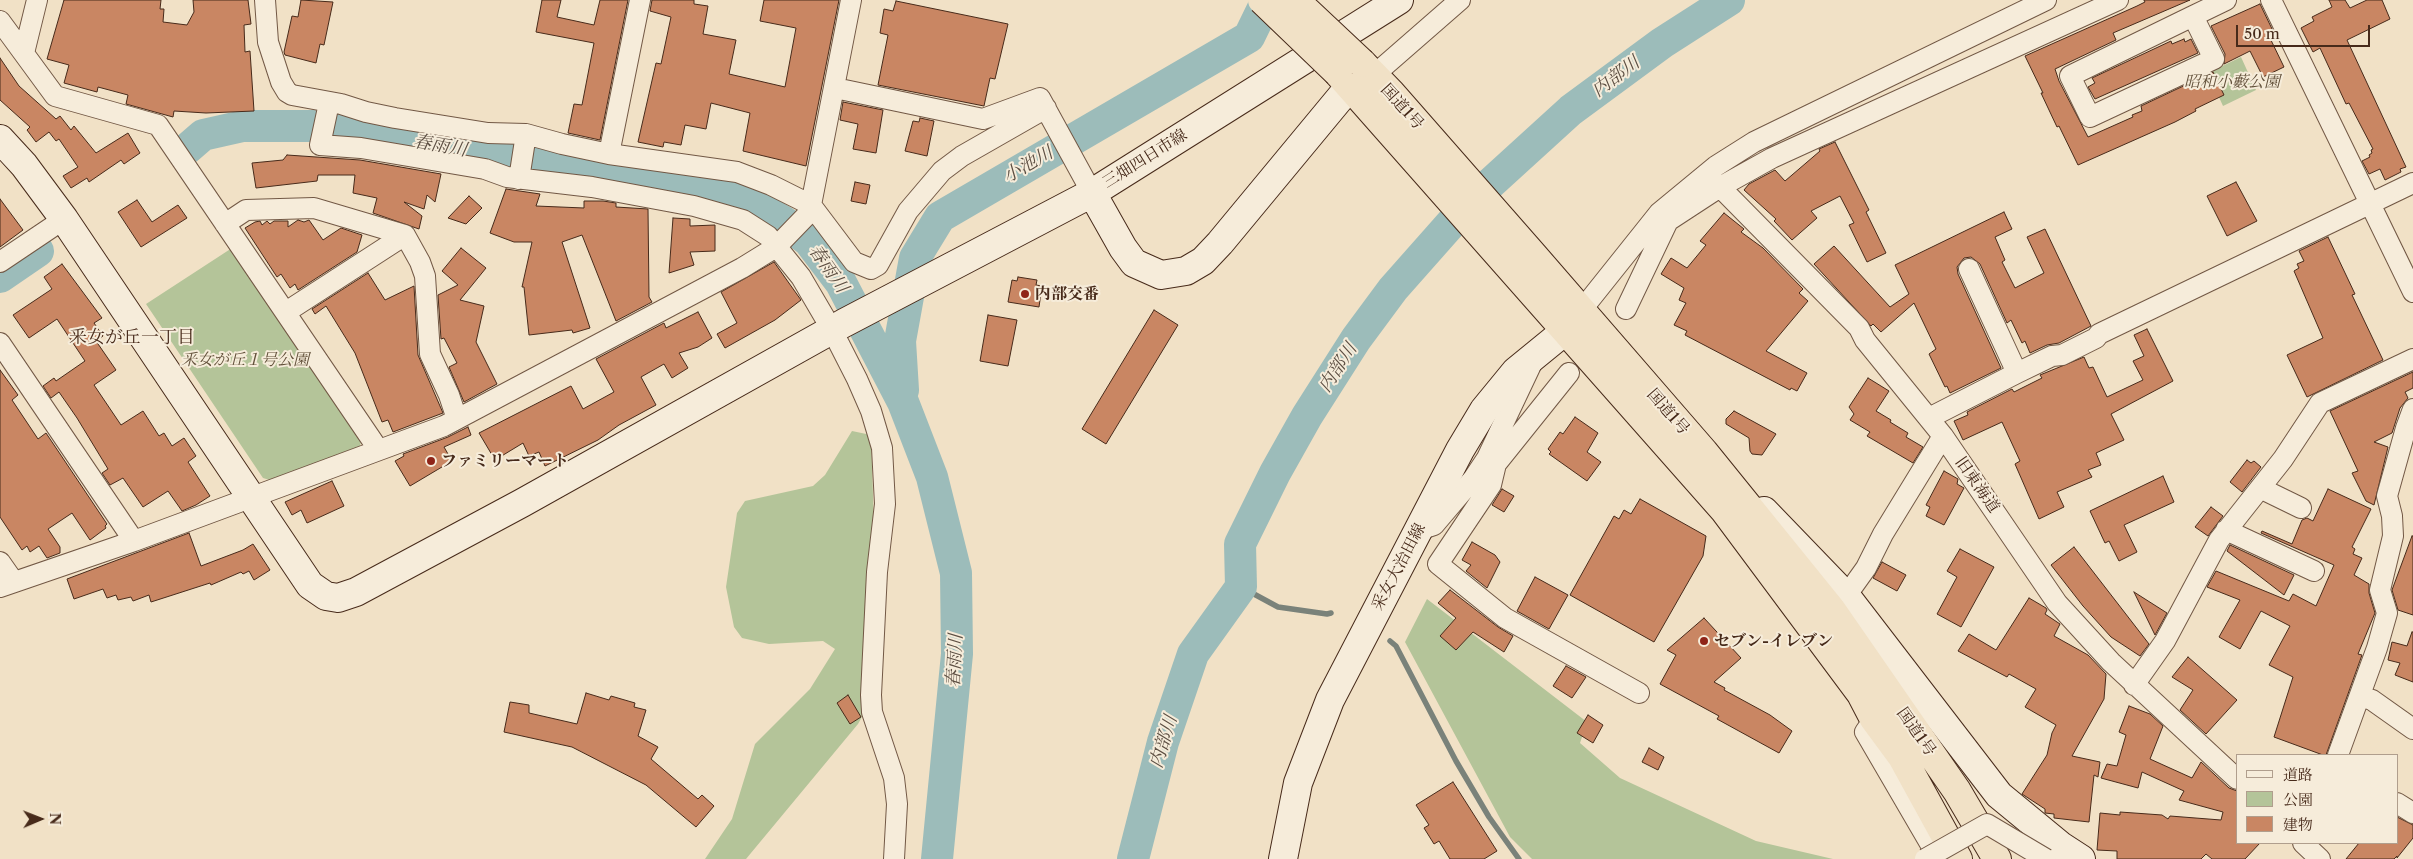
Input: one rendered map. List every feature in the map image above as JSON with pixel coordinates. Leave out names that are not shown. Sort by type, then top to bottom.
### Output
[{"type":"highway","name":"国道1号","points":[[1262,0],[1364,84],[1563,289],[1572,321],[1724,510],[1861,694],[1874,718],[1902,757],[1958,859]]},
{"type":"highway","name":"国道1号","points":[[1295,0],[1547,310],[1572,321],[1704,452],[1831,608],[1957,791],[1997,859]]},
{"type":"main road","name":"三畑四日市線","points":[[1364,84],[1203,261],[1186,271],[1161,275],[1134,263],[1123,248],[1086,182],[1398,0]]},
{"type":"main road","points":[[0,139],[24,165],[64,219],[310,585],[326,596],[338,598],[356,592],[522,503],[838,326],[960,261],[1086,182]]},
{"type":"main road","name":"采女大治田線","points":[[1283,859],[1298,783],[1330,700],[1460,450],[1484,410],[1516,371],[1572,321]]},
{"type":"main road","points":[[1704,452],[1800,546],[1846,596],[1998,795],[2056,854]]},
{"type":"main road","points":[[1902,757],[2056,854]]},
{"type":"main road","points":[[2006,859],[2006,856],[2017,846],[2028,841],[2056,854]]},
{"type":"street","points":[[24,53],[36,0]]},
{"type":"street","points":[[266,0],[268,42],[281,82],[287,92],[292,95],[328,106],[562,144],[608,154],[737,172],[772,185],[808,211],[854,262],[871,269],[878,265],[884,257],[897,229],[918,198],[942,171],[962,156],[1046,110]]},
{"type":"street","points":[[608,154],[640,0]]},
{"type":"street","points":[[0,562],[7,585],[251,498],[457,419],[742,268],[781,243],[808,211],[835,88],[851,0]]},
{"type":"street","points":[[1364,84],[1460,0]]},
{"type":"street","points":[[1572,321],[1663,217],[1716,166],[1754,142],[2046,0]]},
{"type":"street","points":[[1626,309],[1663,217],[1772,158],[2118,0]]},
{"type":"street","points":[[2193,16],[2214,59],[2090,117],[2070,76],[2193,16],[2226,0]]},
{"type":"street","points":[[2271,0],[2413,292]]},
{"type":"street","points":[[0,21],[56,96],[158,125],[378,449]]},
{"type":"street","points":[[835,88],[982,119],[1040,98],[1086,182]]},
{"type":"street","points":[[328,106],[320,145],[361,148],[447,162],[485,169],[507,177],[519,175],[694,206],[743,220],[781,243],[801,277],[838,326],[871,412],[882,448],[885,504],[877,572],[871,695],[872,712],[894,778],[897,804],[894,859]]},
{"type":"street","points":[[519,175],[525,138]]},
{"type":"street","points":[[1929,418],[2017,372],[2052,356],[2062,355],[2096,338],[2099,334],[2413,183]]},
{"type":"street","name":"旧東海道","points":[[1720,187],[1859,328],[1865,340],[1942,436],[2057,603],[2134,684],[2236,778]]},
{"type":"street","points":[[225,224],[246,210],[314,208],[405,235],[420,262],[425,276],[430,354],[449,395],[457,419]]},
{"type":"street","points":[[0,262],[64,219]]},
{"type":"street","points":[[286,312],[405,235]]},
{"type":"street","points":[[1969,269],[2017,372]]},
{"type":"street","points":[[0,343],[134,541]]},
{"type":"street","points":[[1536,355],[1491,461],[1491,485],[1438,564],[1504,618],[1639,693]]},
{"type":"street","points":[[2134,684],[2166,641],[2219,540],[2283,459],[2320,403],[2413,359]]},
{"type":"street","points":[[1418,531],[1434,525],[1569,373]]},
{"type":"street","points":[[2338,754],[2360,696],[2387,613],[2380,590],[2393,536],[2392,516],[2387,496],[2413,409]]},
{"type":"street","points":[[1846,596],[1866,568],[1883,534],[1942,436]]},
{"type":"street","points":[[2260,488],[2301,508]]},
{"type":"street","points":[[2226,530],[2314,571]]},
{"type":"street","points":[[2360,696],[2372,700],[2413,729]]},
{"type":"street","points":[[1874,718],[1865,732],[1939,859]]},
{"type":"street","points":[[2398,804],[2413,813]]},
{"type":"street","points":[[1926,859],[1987,824],[2056,854]]},
{"type":"street","points":[[2304,844],[2320,859]]},
{"type":"green space","name":"昭和小藪公園","points":[[2241,57],[2256,90],[2223,106],[2208,73]]},
{"type":"green space","name":"釆女が丘１号公園","points":[[232,248],[361,440],[360,447],[273,481],[263,478],[146,304]]},
{"type":"green space","points":[[852,431],[871,435],[877,617],[873,697],[858,724],[746,859],[705,859],[732,819],[755,744],[810,689],[835,649],[823,641],[769,644],[742,638],[734,627],[726,587],[737,513],[745,501],[813,486],[825,475]]},
{"type":"green space","points":[[1427,599],[1587,722],[1580,743],[1620,778],[1756,841],[1833,859],[1532,859],[1510,837],[1405,642]]},
{"type":"building","points":[[64,0],[161,0],[160,9],[164,9],[163,22],[187,25],[194,12],[193,0],[248,0],[251,24],[244,25],[245,52],[250,51],[254,111],[206,113],[174,111],[173,117],[126,104],[128,95],[98,87],[97,92],[64,83],[69,65],[47,59]]},
{"type":"building","points":[[301,0],[333,2],[324,45],[320,44],[316,63],[285,55],[284,52],[292,16],[298,17]]},
{"type":"building","points":[[542,0],[561,0],[557,17],[594,25],[600,0],[628,0],[600,140],[568,133],[574,104],[582,105],[594,43],[536,32]]},
{"type":"building","points":[[652,0],[694,0],[694,4],[708,6],[703,34],[736,40],[729,74],[785,87],[796,28],[760,21],[764,0],[839,0],[806,166],[743,151],[750,113],[711,103],[706,129],[685,125],[681,145],[664,142],[663,147],[638,142],[656,63],[661,64],[671,17],[650,11]]},
{"type":"building","points":[[2144,0],[2190,0],[2113,33],[2116,40],[2055,69],[2059,81],[2088,137],[2133,117],[2132,115],[2142,111],[2141,106],[2213,72],[2224,95],[2195,109],[2196,111],[2175,122],[2078,165],[2059,126],[2057,127],[2025,56],[2137,6],[2145,2]]},
{"type":"building","points":[[2329,0],[2345,0],[2350,8],[2367,0],[2382,0],[2390,19],[2347,40],[2406,167],[2400,169],[2401,172],[2385,180],[2380,169],[2369,174],[2362,161],[2370,157],[2369,155],[2373,149],[2349,103],[2346,104],[2320,48],[2313,52],[2301,28],[2314,21],[2312,17],[2332,7]]},
{"type":"building","points":[[896,1],[1008,24],[995,79],[990,78],[984,106],[878,85],[888,35],[880,33],[884,9],[893,11]]},
{"type":"building","points":[[2260,4],[2273,31],[2268,34],[2284,67],[2263,77],[2250,51],[2224,64],[2225,54],[2211,26]]},
{"type":"building","points":[[2184,39],[2185,42],[2191,39],[2198,53],[2095,99],[2088,87],[2095,83],[2092,78],[2171,41],[2172,44]]},
{"type":"building","points":[[0,58],[19,86],[56,119],[60,116],[71,130],[74,126],[96,153],[128,133],[140,153],[124,164],[121,160],[89,182],[87,178],[71,188],[63,176],[78,167],[59,139],[56,141],[49,132],[36,142],[27,130],[30,127],[0,100]]},
{"type":"building","points":[[843,102],[883,110],[876,153],[853,149],[858,124],[840,120]]},
{"type":"building","points":[[920,118],[934,121],[927,156],[905,151],[913,121],[919,122]]},
{"type":"building","points":[[1835,142],[1869,210],[1866,212],[1886,253],[1867,262],[1849,225],[1854,223],[1840,196],[1811,211],[1817,218],[1792,240],[1774,221],[1776,219],[1744,190],[1749,184],[1775,170],[1785,181],[1820,151],[1819,149]]},
{"type":"building","points":[[287,155],[360,160],[441,174],[435,202],[427,195],[424,209],[404,202],[422,216],[419,229],[373,213],[377,198],[353,193],[355,175],[318,175],[317,181],[256,188],[252,163],[283,160]]},
{"type":"building","points":[[855,182],[870,185],[866,204],[851,201]]},
{"type":"building","points":[[2236,182],[2257,221],[2227,236],[2207,196]]},
{"type":"building","points":[[506,189],[540,194],[536,206],[584,208],[584,201],[603,201],[616,203],[616,207],[648,209],[649,297],[652,302],[616,321],[582,235],[562,242],[590,328],[573,333],[572,330],[529,335],[524,287],[522,287],[532,242],[514,242],[490,233]]},
{"type":"building","points":[[469,196],[482,208],[466,224],[448,218]]},
{"type":"building","points":[[0,199],[23,230],[0,247]]},
{"type":"building","points":[[137,200],[152,222],[178,205],[187,218],[141,247],[118,212]]},
{"type":"building","points":[[2004,212],[2012,229],[1995,237],[2005,260],[2002,262],[2015,288],[2044,273],[2027,237],[2045,229],[2091,326],[2059,343],[2047,345],[2030,353],[2025,341],[2022,343],[2011,320],[2007,323],[1980,264],[1971,257],[1964,258],[1957,267],[1958,274],[2001,368],[1950,393],[1947,386],[1945,387],[1929,354],[1936,349],[1914,303],[1881,332],[1873,324],[1871,326],[1814,264],[1834,246],[1890,307],[1909,294],[1895,265]]},
{"type":"building","points":[[1724,213],[1744,229],[1741,232],[1763,248],[1803,289],[1799,293],[1808,301],[1766,351],[1807,373],[1797,391],[1791,388],[1790,390],[1685,335],[1687,331],[1674,325],[1686,303],[1679,300],[1684,288],[1661,274],[1671,258],[1687,268],[1706,245],[1700,241]]},
{"type":"building","points":[[673,218],[690,219],[690,226],[715,225],[715,251],[690,252],[694,265],[669,273]]},
{"type":"building","points":[[298,220],[304,222],[309,220],[323,240],[341,228],[362,235],[357,252],[298,290],[295,284],[290,288],[281,274],[277,277],[245,228],[260,221],[262,225],[267,221],[270,224],[274,221],[288,221],[288,227]]},
{"type":"building","points":[[2328,237],[2355,294],[2352,295],[2383,360],[2307,397],[2287,355],[2323,338],[2294,271],[2299,268],[2297,264],[2304,261],[2299,251]]},
{"type":"building","points":[[461,248],[486,268],[460,300],[484,306],[476,342],[497,384],[464,402],[449,367],[457,363],[444,338],[441,339],[438,295],[458,285],[442,271]]},
{"type":"building","points":[[774,262],[801,300],[775,320],[725,348],[717,334],[737,323],[721,292]]},
{"type":"building","points":[[62,264],[102,318],[94,323],[103,336],[96,341],[116,370],[94,385],[121,425],[143,411],[159,436],[164,433],[172,446],[184,438],[196,456],[188,462],[210,496],[196,505],[182,511],[168,491],[143,507],[123,478],[110,485],[102,473],[108,469],[77,418],[59,392],[51,398],[43,386],[54,378],[56,381],[85,361],[57,319],[29,338],[13,315],[52,289],[44,277]]},
{"type":"building","points":[[368,273],[385,300],[414,286],[418,355],[443,413],[393,432],[388,420],[382,422],[355,353],[326,306],[315,314],[312,309]]},
{"type":"building","name":"内部交番","points":[[1018,277],[1037,280],[1036,285],[1042,286],[1039,307],[1008,302],[1012,280],[1017,281]]},
{"type":"building","points":[[1154,310],[1178,325],[1106,444],[1082,429]]},
{"type":"building","points":[[698,312],[712,338],[698,347],[679,353],[688,368],[672,378],[664,364],[641,377],[656,405],[619,425],[598,440],[545,466],[539,452],[529,456],[523,443],[495,460],[479,433],[571,386],[583,409],[614,392],[596,359],[664,323],[666,328]]},
{"type":"building","points":[[988,315],[1017,320],[1008,366],[980,361]]},
{"type":"building","points":[[2147,329],[2173,381],[2111,414],[2124,440],[2096,453],[2101,465],[2088,470],[2092,477],[2057,492],[2064,507],[2039,519],[2015,464],[2020,461],[2002,422],[1963,440],[1954,421],[1968,415],[1967,412],[2012,389],[2014,392],[2042,378],[2040,375],[2084,357],[2089,368],[2093,367],[2107,397],[2143,380],[2133,361],[2144,356],[2134,335]]},
{"type":"building","points":[[0,370],[18,395],[12,400],[38,439],[46,433],[107,524],[106,528],[90,540],[72,513],[48,529],[60,547],[60,553],[47,558],[39,546],[30,552],[27,546],[22,550],[0,517]]},
{"type":"building","points":[[2413,372],[2413,388],[2405,392],[2408,398],[2400,408],[2392,433],[2374,442],[2388,447],[2374,505],[2366,501],[2352,473],[2358,471],[2330,411]]},
{"type":"building","points":[[1868,378],[1889,391],[1876,411],[1908,433],[1906,437],[1923,447],[1913,463],[1867,436],[1870,432],[1850,420],[1854,414],[1849,407]]},
{"type":"building","points":[[1734,411],[1776,434],[1762,455],[1752,454],[1749,438],[1726,424],[1726,419]]},
{"type":"building","points":[[1575,417],[1598,433],[1587,452],[1601,462],[1587,481],[1549,454],[1551,452],[1548,449],[1560,432],[1563,434]]},
{"type":"building","points":[[468,427],[471,435],[444,447],[452,461],[410,486],[395,461],[404,456],[403,454],[448,437]]},
{"type":"building","points":[[2247,460],[2251,463],[2254,461],[2261,467],[2242,492],[2230,482]]},
{"type":"building","points":[[1944,471],[1958,479],[1957,484],[1964,488],[1944,525],[1926,516],[1930,507],[1926,505]]},
{"type":"building","points":[[2163,476],[2174,502],[2124,525],[2137,552],[2119,561],[2109,541],[2105,543],[2090,511]]},
{"type":"building","points":[[332,481],[344,506],[307,523],[301,510],[292,515],[285,502]]},
{"type":"building","points":[[1502,489],[1514,496],[1504,512],[1492,505]]},
{"type":"building","points":[[2328,489],[2371,509],[2352,547],[2355,549],[2353,554],[2362,558],[2354,575],[2369,584],[2369,593],[2375,613],[2358,654],[2362,655],[2326,754],[2320,754],[2274,737],[2293,677],[2269,665],[2290,626],[2261,611],[2240,649],[2219,637],[2240,600],[2207,587],[2216,571],[2289,601],[2293,594],[2316,606],[2334,565],[2261,533],[2262,531],[2292,544],[2302,520],[2307,518],[2313,521]]},
{"type":"building","points":[[1640,499],[1706,536],[1703,556],[1654,642],[1570,595],[1614,516],[1619,519],[1624,510],[1631,514]]},
{"type":"building","points":[[2211,507],[2223,516],[2208,536],[2195,527]]},
{"type":"building","points":[[189,533],[201,566],[243,550],[253,544],[270,570],[254,580],[249,571],[243,574],[241,572],[211,585],[210,583],[151,602],[149,595],[133,601],[131,597],[118,600],[116,595],[107,598],[103,589],[74,599],[67,579]]},
{"type":"building","points":[[2412,536],[2413,615],[2398,610],[2392,590]]},
{"type":"building","points":[[1472,542],[1495,555],[1500,562],[1487,588],[1466,571],[1471,565],[1462,560]]},
{"type":"building","points":[[2230,545],[2294,575],[2284,595],[2227,551]]},
{"type":"building","points":[[2074,547],[2149,644],[2140,656],[2111,637],[2083,606],[2051,565]]},
{"type":"building","points":[[1960,549],[1994,567],[1961,627],[1937,614],[1957,577],[1947,571]]},
{"type":"building","points":[[1882,562],[1906,575],[1897,591],[1873,578]]},
{"type":"building","points":[[1535,577],[1568,595],[1549,629],[1517,611]]},
{"type":"building","points":[[1450,590],[1498,627],[1513,636],[1504,652],[1473,632],[1456,650],[1440,636],[1456,618],[1438,603]]},
{"type":"building","points":[[2134,592],[2167,613],[2155,635]]},
{"type":"building","points":[[2029,598],[2046,608],[2045,614],[2060,624],[2054,636],[2088,655],[2106,674],[2104,699],[2072,756],[2100,762],[2098,777],[2094,775],[2089,822],[2054,818],[2054,814],[2045,813],[2045,809],[2022,794],[2047,755],[2052,733],[2056,725],[2025,707],[2036,689],[2009,674],[2007,677],[1958,651],[1969,634],[1996,650]]},
{"type":"building","points":[[1704,618],[1741,658],[1714,682],[1725,688],[1724,690],[1770,715],[1792,731],[1779,753],[1717,719],[1719,716],[1660,684],[1676,655],[1667,650]]},
{"type":"building","points":[[2412,632],[2413,682],[2395,675],[2400,663],[2388,660],[2392,642],[2407,646]]},
{"type":"building","points":[[2188,657],[2237,700],[2206,734],[2180,710],[2193,690],[2172,677]]},
{"type":"building","points":[[1566,666],[1586,677],[1572,698],[1553,686]]},
{"type":"building","points":[[586,693],[609,700],[611,696],[635,703],[634,707],[646,710],[638,736],[658,747],[651,759],[698,799],[702,795],[714,806],[696,827],[646,785],[572,747],[504,732],[510,702],[529,705],[529,713],[577,724]]},
{"type":"building","points":[[848,695],[861,717],[850,724],[837,703]]},
{"type":"building","points":[[2129,706],[2150,714],[2163,726],[2150,759],[2192,778],[2201,762],[2229,788],[2236,791],[2236,844],[2259,844],[2245,859],[2212,859],[2206,854],[2201,859],[2117,859],[2117,851],[2097,850],[2100,813],[2120,815],[2120,812],[2162,815],[2168,819],[2170,816],[2221,820],[2223,812],[2179,800],[2184,791],[2142,772],[2138,788],[2101,778],[2107,764],[2117,766],[2126,735],[2119,732]]},
{"type":"building","points":[[1588,715],[1603,725],[1593,743],[1577,733]]},
{"type":"building","points":[[1649,748],[1664,757],[1658,770],[1642,762]]},
{"type":"building","points":[[1453,782],[1497,851],[1484,859],[1450,859],[1439,841],[1434,844],[1424,828],[1429,825],[1416,805]]},
{"type":"building","points":[[2398,818],[2413,825],[2413,838],[2397,858],[2397,856],[2394,859],[2346,859],[2358,844],[2398,844]]},
{"type":"waterway","name":"小池川","points":[[903,390],[900,341],[915,258],[940,217],[1249,37],[1267,0]]},
{"type":"waterway","name":"内部川","points":[[1133,859],[1163,742],[1193,654],[1241,587],[1240,544],[1275,473],[1307,416],[1356,339],[1393,289],[1470,202],[1571,110],[1662,43],[1729,0]]},
{"type":"waterway","name":"春雨川","points":[[188,148],[203,135],[243,126],[313,126],[562,168],[620,174],[718,194],[757,206],[784,222],[809,241],[841,283],[903,402],[932,477],[956,573],[957,654],[937,859]]},
{"type":"waterway","name":"春雨川","points":[[0,277],[38,251]]},
{"type":"waterway","points":[[1241,587],[1278,607],[1331,613]]},
{"type":"waterway","points":[[1390,641],[1396,646],[1456,761],[1489,817],[1519,859]]},
{"type":"place","name":"内部交番","points":[[1025,294]]},
{"type":"place","name":"ファミリーマート","points":[[431,461]]},
{"type":"place","name":"セブン-イレブン","points":[[1704,641]]},
{"type":"district","name":"釆女が丘一丁目","points":[[132,338]]}]
